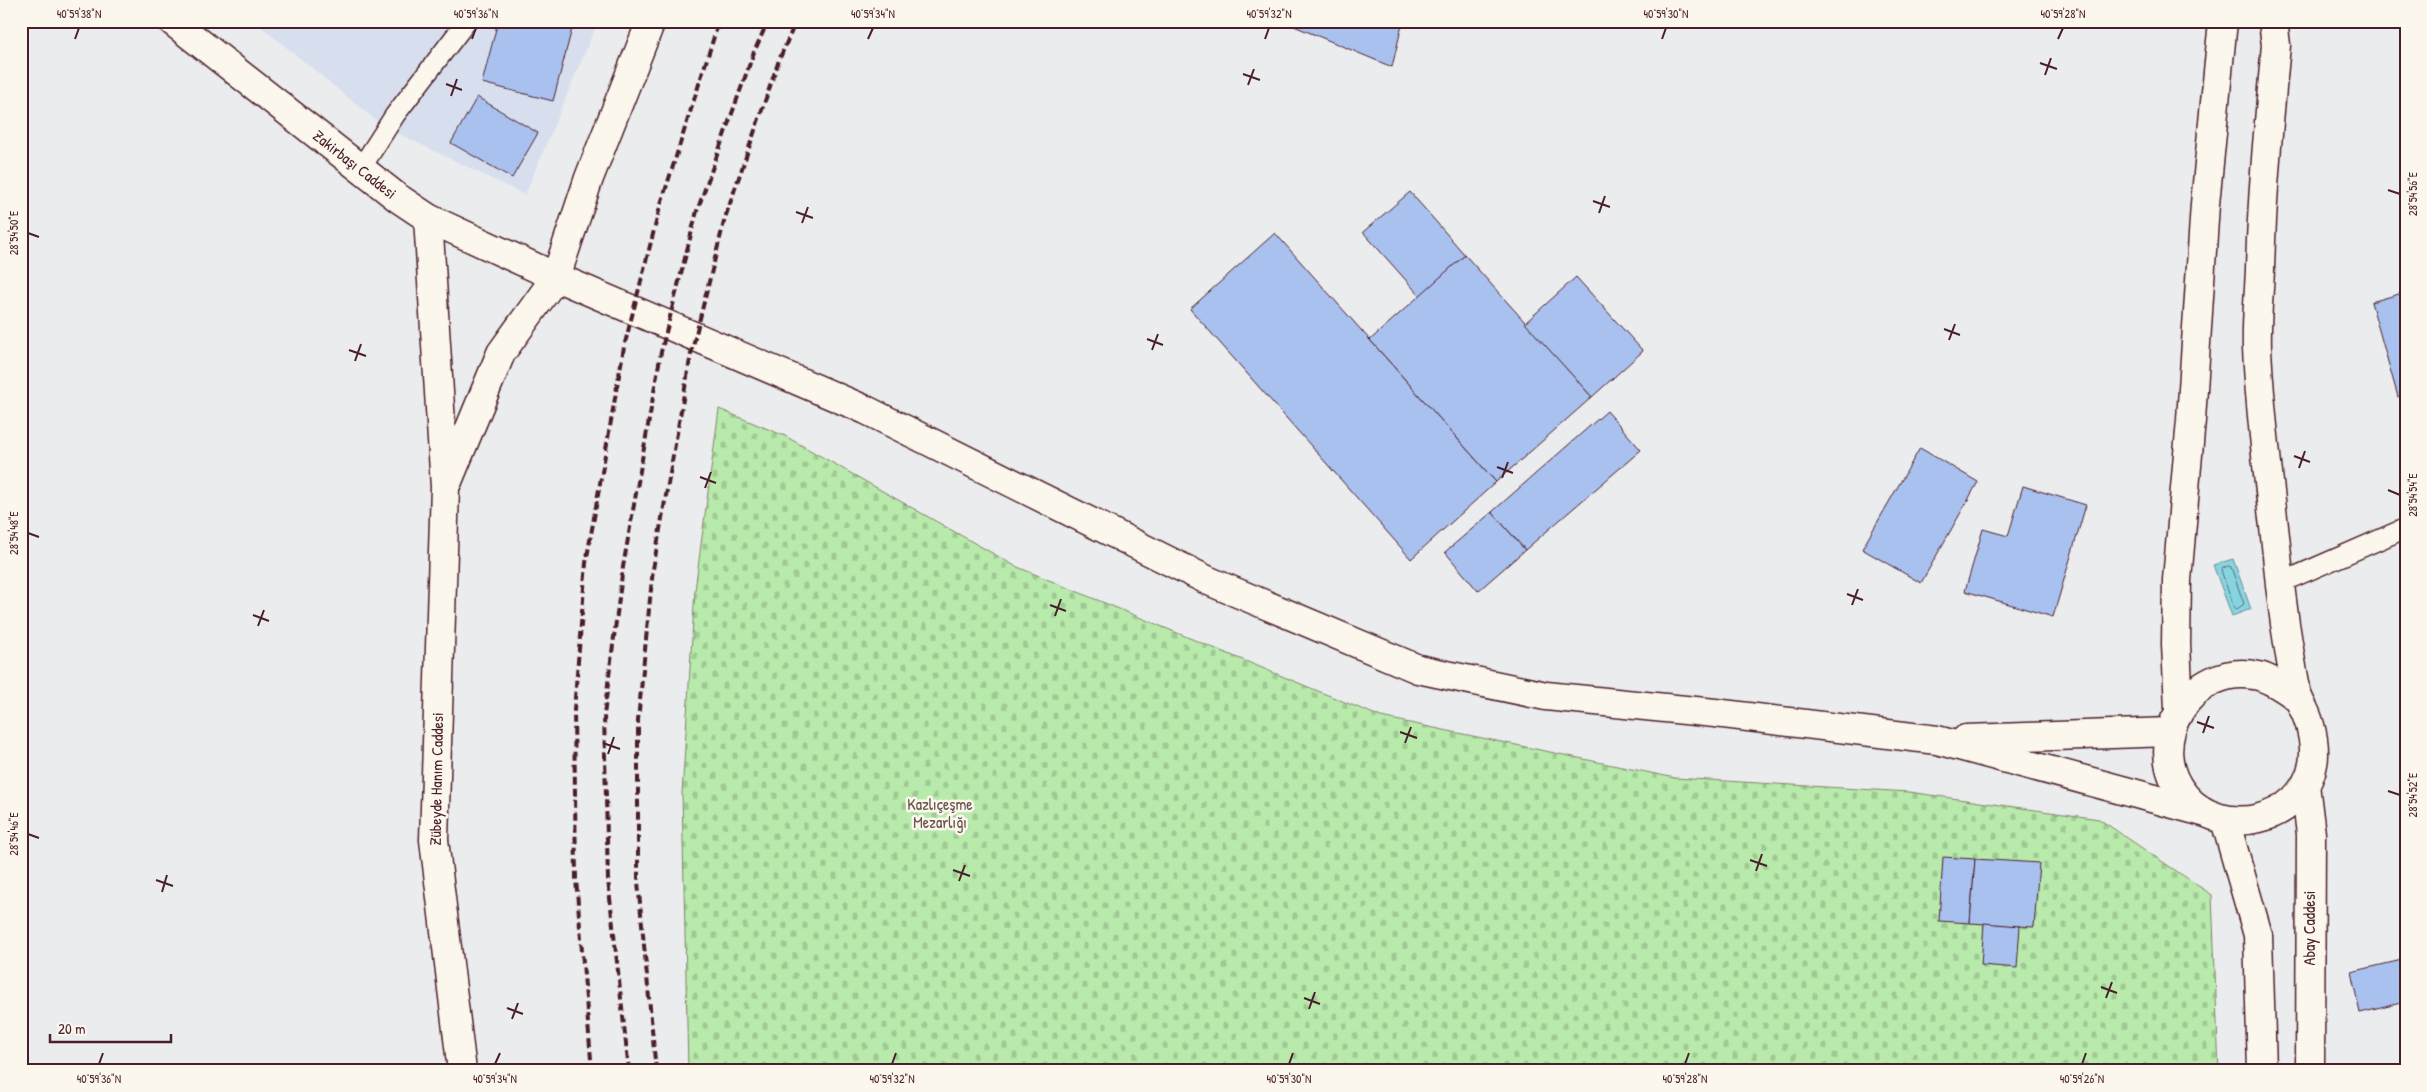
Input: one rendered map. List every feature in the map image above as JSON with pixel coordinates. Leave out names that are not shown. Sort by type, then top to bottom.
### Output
[{"type":"street","name":"Zakirbaşı Caddesi","points":[[172,21],[428,218],[556,277],[866,410],[1209,581],[1418,669],[1546,696],[1715,713],[1938,740]]},
{"type":"street","points":[[446,487],[501,353],[556,277],[589,178],[651,21]]},
{"type":"street","points":[[2223,21],[2205,204],[2192,410],[2177,580],[2174,720],[2168,753],[2173,776],[2185,796],[2214,816],[2258,936],[2262,1071]]},
{"type":"street","points":[[1938,740],[2214,816],[2248,822],[2271,816],[2290,803],[2305,785],[2313,763],[2312,732],[2298,698],[2280,583],[2257,346],[2262,215],[2276,45],[2274,21]]},
{"type":"street","points":[[428,218],[446,487]]},
{"type":"street","name":"Zübeyde Hanım Caddesi","points":[[446,487],[434,840],[462,1071]]},
{"type":"street","points":[[1938,740],[2174,720],[2195,691],[2214,679],[2236,674],[2259,676],[2279,685],[2298,698]]},
{"type":"street","name":"Abay Caddesi","points":[[2305,785],[2311,834],[2310,1071]]},
{"type":"lane","points":[[361,168],[395,115],[467,21]]},
{"type":"lane","points":[[2280,583],[2406,528]]},
{"type":"shaded area","points":[[254,21],[598,21],[525,195],[383,126]]},
{"type":"green space","name":"Kazlıçeşme Mezarlığı","points":[[719,409],[785,436],[1015,566],[1381,717],[1675,778],[1909,792],[2099,819],[2212,895],[2219,1071],[688,1071],[682,794],[695,590]]},
{"type":"water","points":[[2233,559],[2251,609],[2232,616],[2213,565]]},
{"type":"building","points":[[498,21],[574,21],[553,101],[482,83]]},
{"type":"building","points":[[1282,21],[1403,21],[1392,67]]},
{"type":"building","points":[[477,97],[538,133],[512,178],[451,143]]},
{"type":"building","points":[[1410,192],[1465,255],[1420,296],[1363,232]]},
{"type":"building","points":[[1275,233],[1496,482],[1411,559],[1190,309]]},
{"type":"building","points":[[1465,255],[1592,397],[1496,482],[1370,340]]},
{"type":"building","points":[[1576,277],[1643,351],[1592,397],[1525,323]]},
{"type":"building","points":[[2406,292],[2406,395],[2398,397],[2371,302]]},
{"type":"building","points":[[1607,411],[1641,450],[1525,550],[1492,512]]},
{"type":"building","points":[[1920,448],[1978,482],[1921,583],[1862,549]]},
{"type":"building","points":[[2023,486],[2086,505],[2053,617],[1965,591],[1983,529],[2008,536]]},
{"type":"building","points":[[1492,512],[1525,550],[1478,591],[1445,552]]},
{"type":"building","points":[[1943,857],[1975,859],[1970,923],[1939,921]]},
{"type":"building","points":[[1975,859],[2039,863],[2034,927],[1970,923]]},
{"type":"building","points":[[1984,923],[2020,926],[2017,968],[1981,965]]},
{"type":"building","points":[[2406,959],[2406,1002],[2360,1013],[2351,972]]},
{"type":"railway","points":[[592,1071],[576,879],[574,710],[586,563],[624,347],[660,207],[719,21]]},
{"type":"railway","points":[[629,1071],[608,880],[604,715],[623,567],[661,352],[697,211],[754,52],[768,21]]},
{"type":"railway","points":[[656,1071],[638,882],[638,720],[653,569],[691,354],[725,218],[779,60],[796,21]]}]
